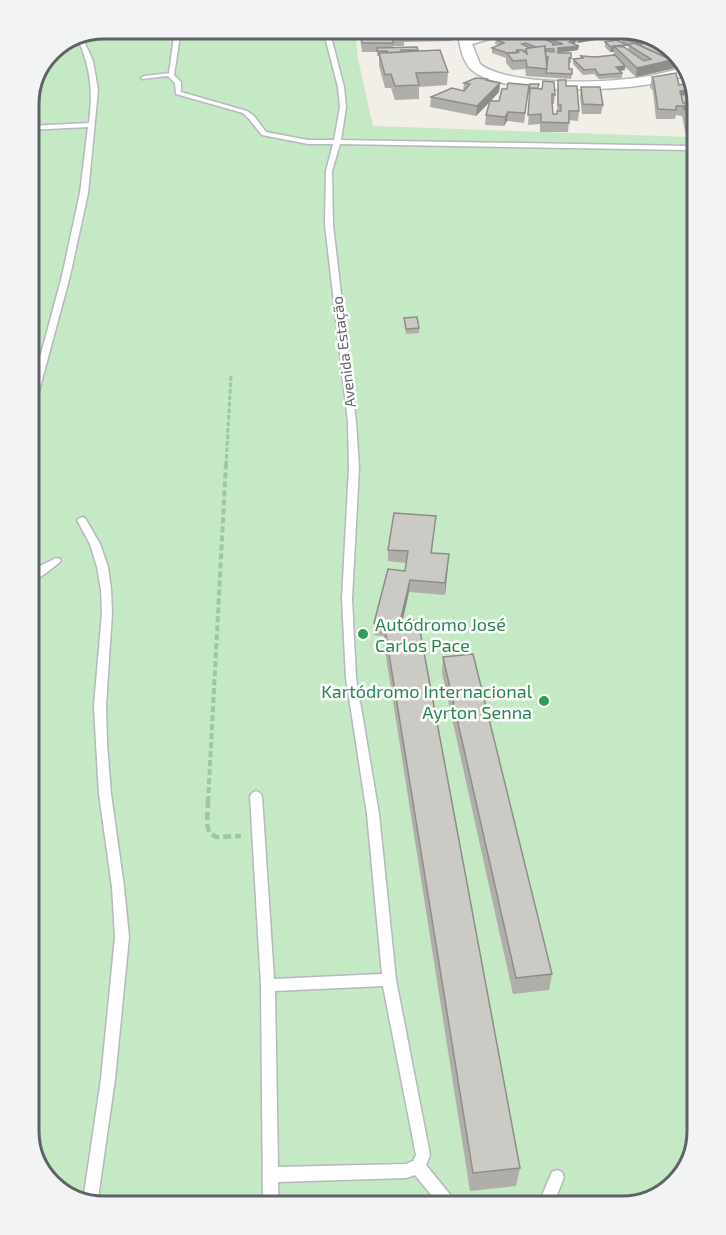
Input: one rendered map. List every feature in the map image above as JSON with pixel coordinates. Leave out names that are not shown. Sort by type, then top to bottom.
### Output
[{"type":"street","points":[[465,39],[470,60],[478,69],[503,79],[598,86],[669,77],[679,73]]},
{"type":"lane","points":[[171,76],[177,39]]},
{"type":"lane","name":"Avenida Estação","points":[[329,39],[344,107],[329,171],[329,225],[352,422],[354,467],[347,564],[351,678],[373,814],[389,980],[423,1155],[418,1167]]},
{"type":"lane","points":[[39,376],[66,276],[84,193],[96,83],[93,66],[82,43]]},
{"type":"lane","points":[[144,78],[171,76],[178,82],[178,93],[245,112],[253,117],[264,134],[308,142],[687,148]]},
{"type":"lane","points":[[39,128],[92,125]]},
{"type":"lane","points":[[82,520],[99,553],[108,599],[109,614],[102,660],[100,704],[106,804],[117,873],[122,939],[110,1069],[91,1195]]},
{"type":"lane","points":[[39,572],[56,561]]},
{"type":"lane","points":[[256,796],[268,985],[271,1196]]},
{"type":"lane","points":[[268,985],[389,980]]},
{"type":"lane","points":[[271,1175],[406,1171],[418,1167],[442,1196]]},
{"type":"lane","points":[[549,1196],[557,1177]]},
{"type":"path","points":[[231,376],[207,827],[216,837],[258,836]]},
{"type":"green space","name":"Autódromo José Carlos Pace","points":[[356,39],[358,59],[373,126],[687,137],[687,1131],[685,1148],[674,1171],[665,1180],[639,1194],[622,1196],[100,1196],[83,1193],[61,1180],[50,1167],[42,1152],[39,1131],[39,100],[41,87],[50,68],[58,58],[79,44],[91,40]]},
{"type":"building","points":[[362,39],[392,39],[393,43],[362,43]]},
{"type":"building","points":[[496,39],[545,39],[555,44],[552,45],[563,44],[549,39],[576,39],[569,42],[579,46],[558,48],[558,53],[571,53],[569,69],[572,69],[572,74],[546,73],[548,57],[545,51],[554,52],[554,49],[545,49],[545,46],[535,47],[526,43],[522,44],[530,48],[526,49],[526,52],[517,50],[517,53],[507,53],[492,48],[504,43]]},
{"type":"building","points":[[625,39],[641,41],[636,43]]},
{"type":"building","points":[[616,40],[628,45],[611,47],[605,42]]},
{"type":"building","points":[[634,43],[670,60],[637,68],[614,46],[624,47],[644,61],[651,59],[628,45]]},
{"type":"building","points":[[645,43],[668,58],[639,45]]},
{"type":"building","points":[[545,46],[547,69],[527,67],[526,60],[513,61],[507,53],[522,50],[527,54],[526,49]]},
{"type":"building","points":[[417,47],[418,50],[401,50],[402,52],[377,51],[377,48]]},
{"type":"building","points":[[440,50],[448,72],[416,73],[419,85],[395,86],[391,74],[385,75],[379,53]]},
{"type":"building","points":[[615,55],[625,66],[616,67],[622,73],[599,75],[595,69],[584,70],[573,59],[583,58],[581,56]]},
{"type":"building","points":[[676,73],[679,85],[684,84],[686,90],[680,91],[683,103],[687,103],[684,109],[683,106],[676,106],[676,110],[658,109],[652,77]]},
{"type":"building","points":[[476,78],[500,83],[477,106],[431,97],[452,88],[464,91],[470,84],[464,83]]},
{"type":"building","points":[[558,80],[566,80],[566,86],[577,86],[579,111],[569,111],[569,123],[541,122],[541,114],[528,115],[530,88],[542,89],[543,81],[554,82],[553,114],[561,111],[561,105],[558,105]]},
{"type":"building","points":[[508,83],[529,85],[525,113],[508,112],[505,117],[486,115],[490,101],[499,101],[502,89],[507,89]]},
{"type":"building","points":[[530,84],[539,84],[538,88],[530,88],[530,90],[529,89]]},
{"type":"building","points":[[581,87],[600,87],[603,105],[583,104]]},
{"type":"building","points":[[686,94],[687,103],[683,103],[681,95]]},
{"type":"building","points":[[417,317],[419,328],[406,329],[404,318]]},
{"type":"building","points":[[394,513],[436,516],[431,553],[449,554],[445,583],[410,580],[400,622],[384,623],[385,625],[374,623],[388,569],[405,571],[408,551],[388,550]]},
{"type":"building","points":[[418,620],[520,1168],[473,1173],[384,623]]},
{"type":"building","points":[[473,654],[552,974],[516,978],[443,657]]},
{"type":"place","name":"Autódromo José Carlos Pace","points":[[363,634]]},
{"type":"place","name":"Kartódromo Internacional Ayrton Senna","points":[[544,701]]}]
